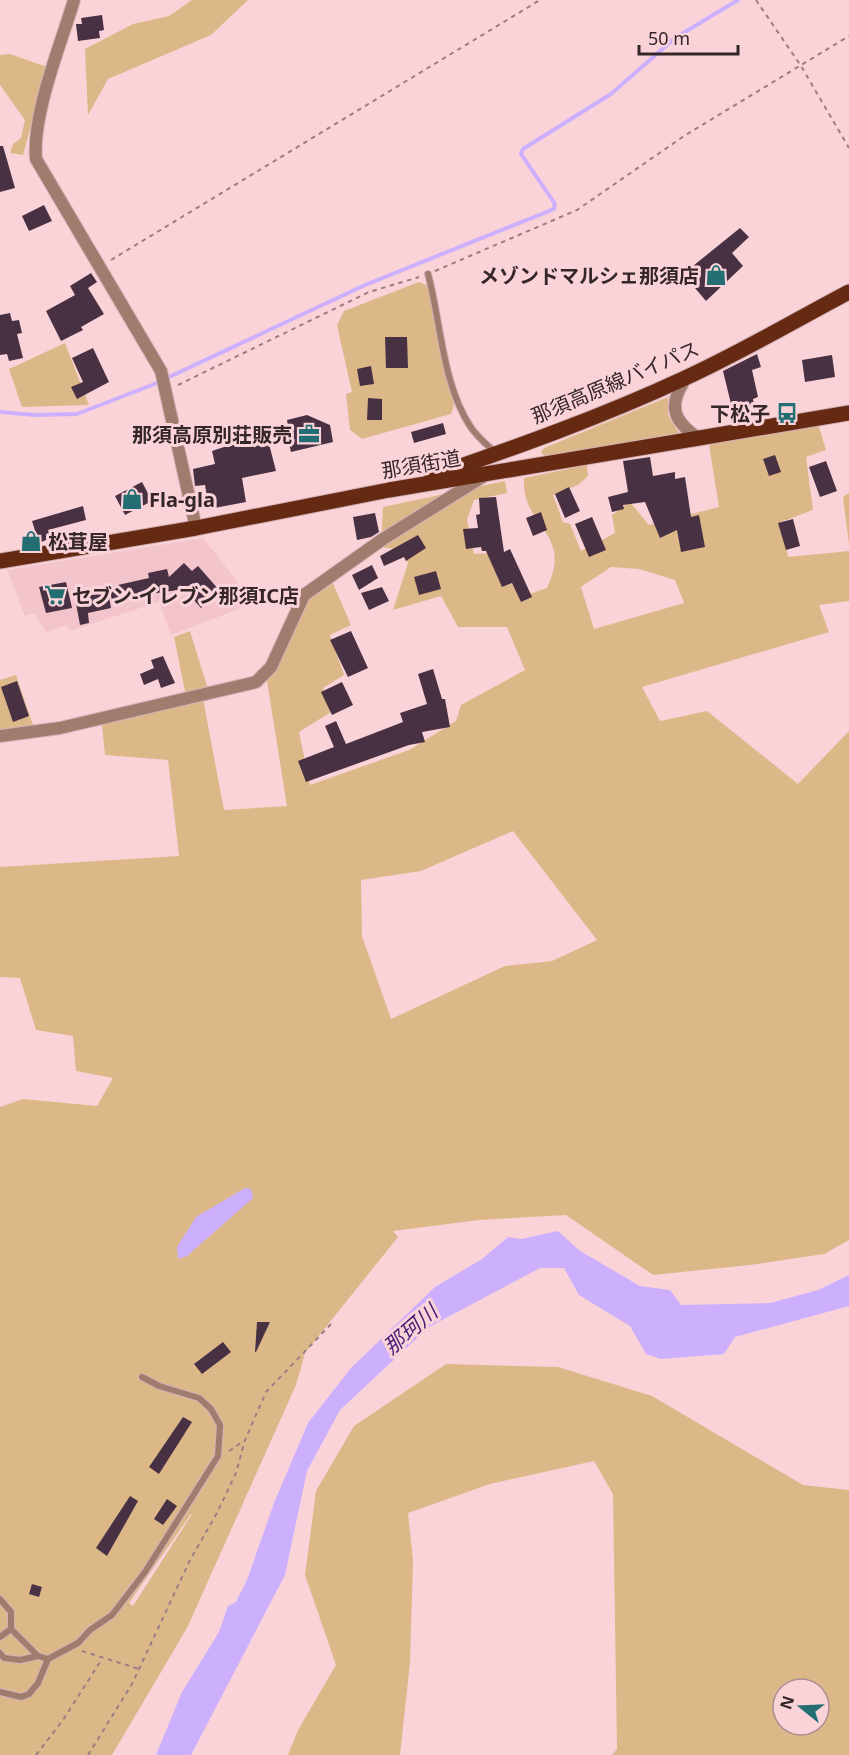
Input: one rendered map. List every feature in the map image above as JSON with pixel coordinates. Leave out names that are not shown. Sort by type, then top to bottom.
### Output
[{"type":"main road","name":"那須高原線バイパス","points":[[389,490],[568,428],[686,378],[849,292]]},
{"type":"main road","name":"那須街道","points":[[0,561],[196,528],[389,490],[849,413]]},
{"type":"street","points":[[74,0],[45,99],[35,144],[36,159],[161,371],[167,388],[196,528]]},
{"type":"street","points":[[686,378],[677,392],[674,405],[677,419],[698,438]]},
{"type":"street","points":[[0,736],[60,728],[256,682],[271,667],[304,595],[383,540],[487,474]]},
{"type":"lane","points":[[428,274],[447,361],[462,412],[471,428],[496,454]]},
{"type":"lane","points":[[0,1692],[21,1696],[29,1694],[38,1683],[48,1659],[71,1647],[112,1615],[127,1597],[218,1456],[220,1425],[211,1409],[199,1398],[159,1386],[142,1377]]},
{"type":"lane","points":[[0,1599],[11,1612],[11,1629],[38,1656],[48,1659]]},
{"type":"lane","points":[[0,1637],[11,1629]]},
{"type":"lane","points":[[0,1653],[4,1658],[20,1660],[38,1656]]},
{"type":"path","points":[[101,266],[540,0]]},
{"type":"path","points":[[756,0],[801,66],[849,148]]},
{"type":"path","points":[[167,388],[369,292],[428,274],[577,210],[684,136],[849,36]]},
{"type":"path","points":[[88,1755],[139,1669],[190,1560],[218,1513],[236,1473],[245,1440],[266,1392],[331,1324]]},
{"type":"path","points":[[218,1456],[225,1454],[245,1440]]},
{"type":"path","points":[[71,1647],[102,1659],[115,1660],[139,1669]]},
{"type":"path","points":[[36,1755],[63,1720],[102,1659]]},
{"type":"shaded area","points":[[192,0],[248,0],[211,35],[108,79],[88,115],[85,49],[133,24],[169,16]]},
{"type":"shaded area","points":[[10,54],[47,67],[23,155],[10,153],[13,144],[21,138],[25,120],[0,85],[0,55]]},
{"type":"shaded area","points":[[419,282],[428,286],[454,405],[451,414],[362,439],[350,430],[346,394],[352,392],[337,325],[344,311]]},
{"type":"shaded area","points":[[65,343],[89,405],[22,407],[9,369]]},
{"type":"shaded area","points":[[668,397],[668,415],[679,433],[546,458],[541,452],[544,448]]},
{"type":"shaded area","points":[[798,426],[819,427],[826,450],[806,457],[813,510],[781,522],[788,557],[849,551],[849,601],[819,605],[829,632],[642,687],[660,721],[707,711],[798,784],[849,731],[849,1240],[824,1254],[750,1265],[653,1275],[566,1215],[479,1220],[393,1231],[398,1237],[305,1353],[296,1385],[187,1628],[112,1755],[0,1755],[0,1107],[23,1099],[97,1106],[113,1078],[76,1071],[73,1036],[36,1030],[20,978],[0,977],[0,867],[179,856],[168,760],[105,755],[102,725],[121,717],[187,701],[174,637],[190,631],[207,686],[203,699],[224,810],[287,806],[267,681],[308,598],[332,581],[351,625],[330,635],[344,675],[323,688],[331,712],[299,732],[310,785],[409,750],[456,721],[461,705],[525,670],[507,627],[458,627],[441,596],[393,610],[408,563],[400,550],[381,547],[383,507],[505,481],[507,493],[474,500],[467,520],[474,554],[491,553],[521,597],[547,588],[554,569],[551,541],[530,508],[525,495],[524,478],[587,465],[588,476],[578,485],[553,495],[563,522],[570,524],[581,551],[615,533],[612,515],[630,502],[649,525],[719,507],[709,445],[737,435]],"holes":[[[611,567],[639,569],[675,580],[684,603],[594,629],[581,587]],[[513,831],[597,940],[552,961],[505,966],[391,1019],[362,936],[361,880],[421,871]],[[191,1514],[192,1514],[133,1606],[129,1603]]]},
{"type":"shaded area","points":[[849,493],[849,545],[843,497]]},
{"type":"shaded area","points":[[203,538],[235,579],[249,605],[171,635],[159,602],[70,631],[66,625],[46,632],[34,613],[25,616],[7,570]]},
{"type":"shaded area","points":[[16,675],[34,728],[0,733],[0,680]]},
{"type":"shaded area","points":[[446,1364],[558,1367],[652,1396],[803,1485],[849,1490],[849,1755],[612,1755],[617,1749],[613,1494],[594,1461],[490,1484],[408,1513],[413,1560],[410,1663],[400,1755],[288,1755],[298,1730],[336,1665],[305,1575],[316,1491],[354,1426]]},
{"type":"water","points":[[245,1188],[251,1189],[253,1198],[187,1256],[178,1259],[177,1247],[196,1217]]},
{"type":"water","name":"那珂川","points":[[558,1231],[580,1251],[640,1286],[670,1290],[681,1305],[770,1303],[818,1290],[849,1275],[849,1306],[735,1337],[724,1354],[661,1359],[646,1354],[630,1326],[579,1295],[564,1268],[540,1268],[429,1327],[340,1410],[307,1471],[285,1575],[191,1755],[156,1755],[182,1692],[219,1632],[228,1606],[236,1602],[247,1580],[274,1503],[308,1423],[351,1368],[435,1287],[482,1259],[508,1237],[521,1239]]},
{"type":"building","points":[[102,15],[104,30],[99,31],[100,38],[78,41],[76,24],[82,24],[81,18]]},
{"type":"building","points":[[0,146],[3,146],[15,188],[0,192]]},
{"type":"building","points":[[44,205],[52,221],[29,231],[22,216]]},
{"type":"building","points":[[740,228],[749,237],[732,253],[743,266],[706,301],[695,288],[700,283],[688,270]]},
{"type":"building","points":[[91,273],[97,282],[88,288],[104,314],[81,327],[83,330],[61,341],[46,311],[75,295],[70,286]]},
{"type":"building","points":[[10,313],[12,321],[19,320],[22,333],[17,334],[23,358],[9,361],[7,354],[0,355],[0,315]]},
{"type":"building","points":[[385,337],[407,337],[408,368],[386,368]]},
{"type":"building","points":[[93,348],[109,382],[77,399],[71,387],[83,382],[72,358]]},
{"type":"building","points":[[757,354],[761,367],[752,370],[758,397],[753,399],[756,416],[742,419],[738,406],[732,408],[723,371]]},
{"type":"building","points":[[832,355],[835,377],[805,382],[802,360]]},
{"type":"building","points":[[371,366],[374,384],[360,386],[357,369]]},
{"type":"building","points":[[368,398],[382,399],[382,420],[367,420]]},
{"type":"building","points":[[307,415],[330,425],[333,442],[291,452],[285,426],[288,426],[287,420]]},
{"type":"building","points":[[443,423],[446,434],[414,443],[411,432]]},
{"type":"building","points":[[268,440],[276,471],[242,478],[246,502],[209,509],[205,485],[195,486],[193,469],[215,464],[212,451],[227,446]]},
{"type":"building","points":[[775,455],[781,472],[769,476],[763,459]]},
{"type":"building","points":[[650,457],[653,476],[675,472],[675,479],[685,477],[691,517],[699,515],[705,547],[681,552],[677,530],[660,538],[645,502],[623,505],[624,509],[612,512],[608,497],[628,492],[623,461]]},
{"type":"building","points":[[826,461],[837,491],[820,497],[809,467]]},
{"type":"building","points":[[142,482],[152,501],[125,515],[115,496]]},
{"type":"building","points":[[569,487],[580,511],[565,518],[555,494]]},
{"type":"building","points":[[496,497],[504,552],[510,549],[532,597],[521,602],[512,583],[502,587],[486,551],[482,551],[481,547],[466,549],[463,529],[478,528],[476,515],[480,514],[479,498]]},
{"type":"building","points":[[83,506],[86,520],[48,530],[51,538],[39,543],[32,521]]},
{"type":"building","points":[[541,512],[547,530],[533,536],[526,518]]},
{"type":"building","points":[[375,513],[379,532],[371,537],[357,540],[353,517]]},
{"type":"building","points":[[592,517],[606,550],[589,557],[575,524]]},
{"type":"building","points":[[793,519],[800,546],[786,550],[778,523]]},
{"type":"building","points":[[418,535],[426,548],[406,561],[404,557],[384,566],[380,556]]},
{"type":"building","points":[[184,563],[192,571],[198,566],[220,591],[201,608],[184,589],[112,600],[109,587],[149,578],[148,573],[167,569],[169,577]]},
{"type":"building","points":[[372,565],[378,578],[359,590],[352,575]]},
{"type":"building","points":[[436,571],[441,589],[419,595],[414,577]]},
{"type":"building","points":[[66,582],[72,608],[46,613],[39,587]]},
{"type":"building","points":[[382,587],[389,601],[369,610],[361,593]]},
{"type":"building","points":[[108,592],[111,608],[88,613],[89,623],[80,625],[75,598]]},
{"type":"building","points":[[351,631],[368,668],[348,677],[330,640]]},
{"type":"building","points":[[163,656],[175,683],[161,688],[158,679],[144,685],[140,674],[154,668],[151,660]]},
{"type":"building","points":[[433,669],[442,699],[445,699],[450,727],[422,732],[425,742],[409,745],[306,782],[298,761],[334,747],[325,726],[336,721],[346,744],[403,722],[400,713],[427,704],[418,674]]},
{"type":"building","points":[[17,681],[29,716],[13,722],[1,687]]},
{"type":"building","points":[[342,682],[353,705],[332,715],[321,692]]},
{"type":"building","points":[[257,1322],[270,1322],[255,1352]]},
{"type":"building","points":[[223,1342],[231,1352],[202,1374],[194,1364]]},
{"type":"building","points":[[183,1417],[192,1422],[159,1474],[149,1467]]},
{"type":"building","points":[[130,1496],[138,1501],[107,1556],[96,1548]]},
{"type":"building","points":[[167,1499],[177,1506],[163,1525],[154,1519]]},
{"type":"building","points":[[32,1584],[42,1587],[39,1597],[29,1594]]},
{"type":"waterway","points":[[0,412],[35,415],[77,414],[152,385],[365,285],[554,209],[555,204],[521,154],[523,149],[611,94],[675,38],[738,0]]},
{"type":"place","name":"メゾンドマルシェ那須店","points":[[716,275]]},
{"type":"place","name":"下松子","points":[[787,413]]},
{"type":"place","name":"那須高原別荘販売","points":[[309,434]]},
{"type":"place","name":"Fla-gla","points":[[132,499]]},
{"type":"place","name":"松茸屋","points":[[31,541]]},
{"type":"place","name":"セブン-イレブン那須IC店","points":[[55,595]]}]
